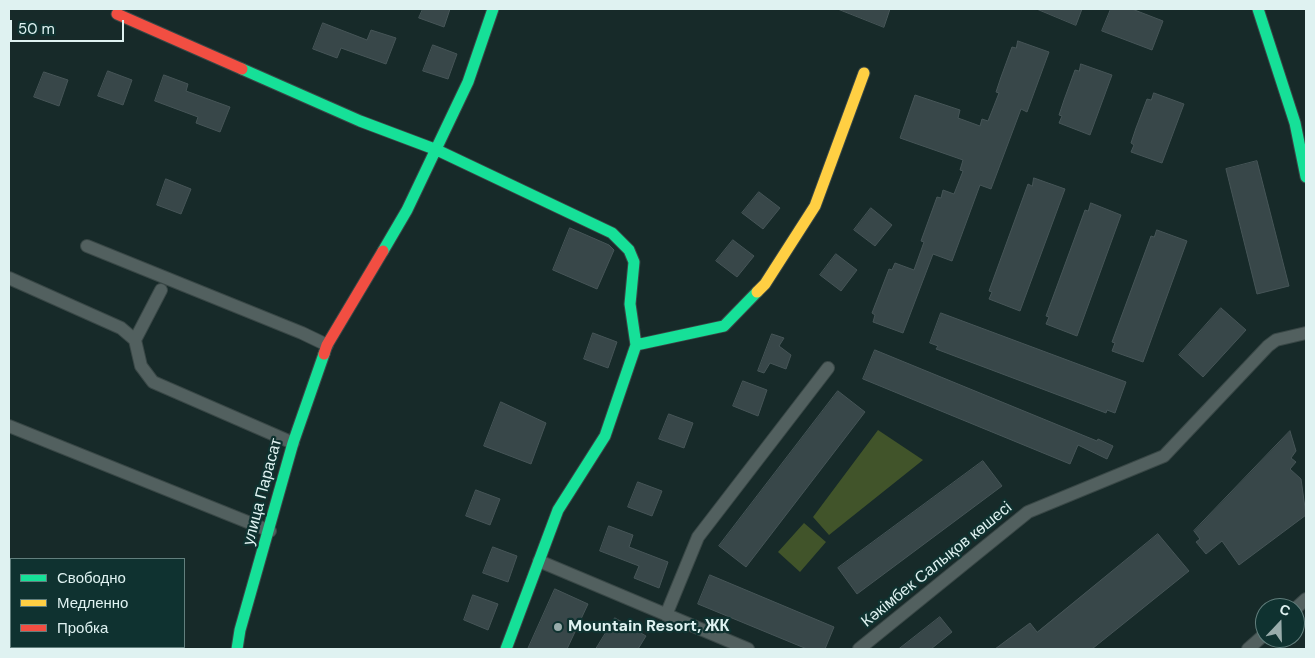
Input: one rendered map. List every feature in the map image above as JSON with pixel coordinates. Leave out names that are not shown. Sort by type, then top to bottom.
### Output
[{"type":"street","name":"улица Парасат","points":[[237,649],[240,630],[270,530],[293,443],[327,345],[407,210],[437,150],[468,82],[493,9]]},
{"type":"street","points":[[1258,9],[1295,124],[1306,177]]},
{"type":"street","points":[[117,14],[360,121],[437,150],[612,233],[631,250],[635,268],[629,300],[636,344],[605,436],[558,510],[506,649]]},
{"type":"street","points":[[636,344],[724,326],[765,284],[815,206],[864,74]]},
{"type":"street","points":[[88,246],[302,332],[327,345]]},
{"type":"street","points":[[9,278],[122,328],[135,340],[141,366],[154,382],[293,443]]},
{"type":"street","points":[[135,340],[161,290]]},
{"type":"street","name":"Кәкімбек Салықов көшесі","points":[[859,649],[1028,512],[1164,456],[1268,346],[1276,340],[1306,333]]},
{"type":"street","points":[[666,615],[698,537],[828,368]]},
{"type":"street","points":[[9,426],[270,530]]},
{"type":"street","points":[[539,561],[748,649]]},
{"type":"green space","points":[[878,430],[923,460],[829,535],[813,517]]},
{"type":"green space","points":[[804,523],[826,542],[800,572],[778,552]]},
{"type":"building","points":[[423,9],[450,9],[444,27],[419,18]]},
{"type":"building","points":[[838,9],[890,9],[884,27]]},
{"type":"building","points":[[1037,9],[1082,9],[1076,25]]},
{"type":"building","points":[[1111,9],[1132,9],[1163,21],[1152,50],[1102,31]]},
{"type":"building","points":[[323,23],[367,40],[371,30],[396,38],[386,64],[341,48],[337,58],[313,49]]},
{"type":"building","points":[[1018,41],[1049,52],[1027,112],[1021,109],[991,189],[980,185],[952,261],[933,254],[903,333],[873,322],[875,315],[872,313],[889,269],[892,270],[895,263],[914,270],[924,242],[921,241],[937,197],[941,198],[943,190],[954,194],[963,171],[960,170],[963,160],[900,138],[915,95],[960,110],[958,118],[980,126],[982,119],[988,121],[999,93],[996,92],[1012,47],[1016,48]]},
{"type":"building","points":[[433,45],[457,54],[448,79],[423,71]]},
{"type":"building","points":[[1081,64],[1112,75],[1090,135],[1059,123],[1062,116],[1059,115],[1075,70],[1079,71]]},
{"type":"building","points":[[108,71],[132,80],[123,105],[98,96]]},
{"type":"building","points":[[44,72],[68,80],[59,106],[34,97]]},
{"type":"building","points":[[164,75],[188,84],[186,91],[230,107],[220,132],[196,123],[198,117],[155,101]]},
{"type":"building","points":[[1154,93],[1184,104],[1162,163],[1131,152],[1134,145],[1131,143],[1147,99],[1151,100]]},
{"type":"building","points":[[1257,161],[1289,286],[1257,294],[1226,169]]},
{"type":"building","points":[[1034,178],[1065,189],[1020,311],[989,299],[992,292],[989,291],[1028,184],[1032,186]]},
{"type":"building","points":[[166,179],[191,189],[181,214],[157,205]]},
{"type":"building","points":[[759,192],[780,208],[763,229],[742,213]]},
{"type":"building","points":[[1091,203],[1121,215],[1077,336],[1046,324],[1049,317],[1046,316],[1085,210],[1088,211]]},
{"type":"building","points":[[871,208],[892,225],[875,246],[854,230]]},
{"type":"building","points":[[570,228],[609,245],[614,250],[597,289],[553,270]]},
{"type":"building","points":[[1157,230],[1187,241],[1143,362],[1112,351],[1115,343],[1112,342],[1151,236],[1154,237]]},
{"type":"building","points":[[733,240],[754,256],[737,277],[716,261]]},
{"type":"building","points":[[836,254],[857,270],[841,291],[820,275]]},
{"type":"building","points":[[1221,308],[1246,330],[1203,377],[1179,355]]},
{"type":"building","points":[[941,313],[1126,382],[1115,413],[1107,410],[1106,413],[936,349],[938,346],[930,343]]},
{"type":"building","points":[[593,333],[617,342],[608,368],[584,359]]},
{"type":"building","points":[[772,334],[784,338],[779,346],[791,355],[786,369],[770,363],[764,373],[758,371]]},
{"type":"building","points":[[875,350],[1113,446],[1107,459],[1078,445],[1070,464],[863,379]]},
{"type":"building","points":[[743,381],[767,390],[758,416],[733,406]]},
{"type":"building","points":[[838,391],[865,412],[746,567],[719,546]]},
{"type":"building","points":[[501,402],[546,423],[531,464],[484,446]]},
{"type":"building","points":[[669,414],[693,423],[684,448],[659,439]]},
{"type":"building","points":[[1290,431],[1296,451],[1291,458],[1296,462],[1290,469],[1301,479],[1306,515],[1239,565],[1222,541],[1206,554],[1196,542],[1200,539],[1194,531]]},
{"type":"building","points":[[983,461],[1002,486],[857,594],[838,568]]},
{"type":"building","points":[[638,482],[662,491],[652,516],[628,507]]},
{"type":"building","points":[[476,490],[500,499],[490,525],[466,516]]},
{"type":"building","points":[[609,526],[633,535],[629,547],[668,562],[659,588],[634,578],[639,566],[600,551]]},
{"type":"building","points":[[1158,534],[1189,571],[1092,649],[995,649],[1030,623],[1037,632]]},
{"type":"building","points":[[493,547],[517,556],[508,582],[483,573]]},
{"type":"building","points":[[710,575],[834,627],[825,649],[807,649],[698,604]]},
{"type":"building","name":"Mountain Resort, ЖК","points":[[555,589],[588,604],[567,649],[528,649]]},
{"type":"building","points":[[473,595],[498,604],[488,630],[464,620]]},
{"type":"building","points":[[940,617],[952,632],[931,649],[899,649]]},
{"type":"building","points":[[615,618],[646,636],[638,649],[596,649]]},
{"type":"traffic: fast","points":[[383,251],[407,210],[468,82],[493,9]]},
{"type":"traffic: fast","points":[[1258,9],[1295,123],[1306,177]]},
{"type":"traffic: fast","points":[[242,69],[360,121],[437,150],[612,233],[629,250],[634,262],[630,304],[636,345]]},
{"type":"traffic: fast","points":[[506,649],[558,510],[605,436],[636,345],[724,326],[757,292]]},
{"type":"traffic: fast","points":[[237,649],[240,630],[293,443],[324,354]]},
{"type":"traffic: slow","points":[[757,292],[765,284],[815,206],[864,73]]},
{"type":"traffic: jam","points":[[117,14],[242,69]]},
{"type":"traffic: jam","points":[[324,354],[327,345],[383,251]]},
{"type":"place","name":"Mountain Resort, ЖК","points":[[558,627]]}]
